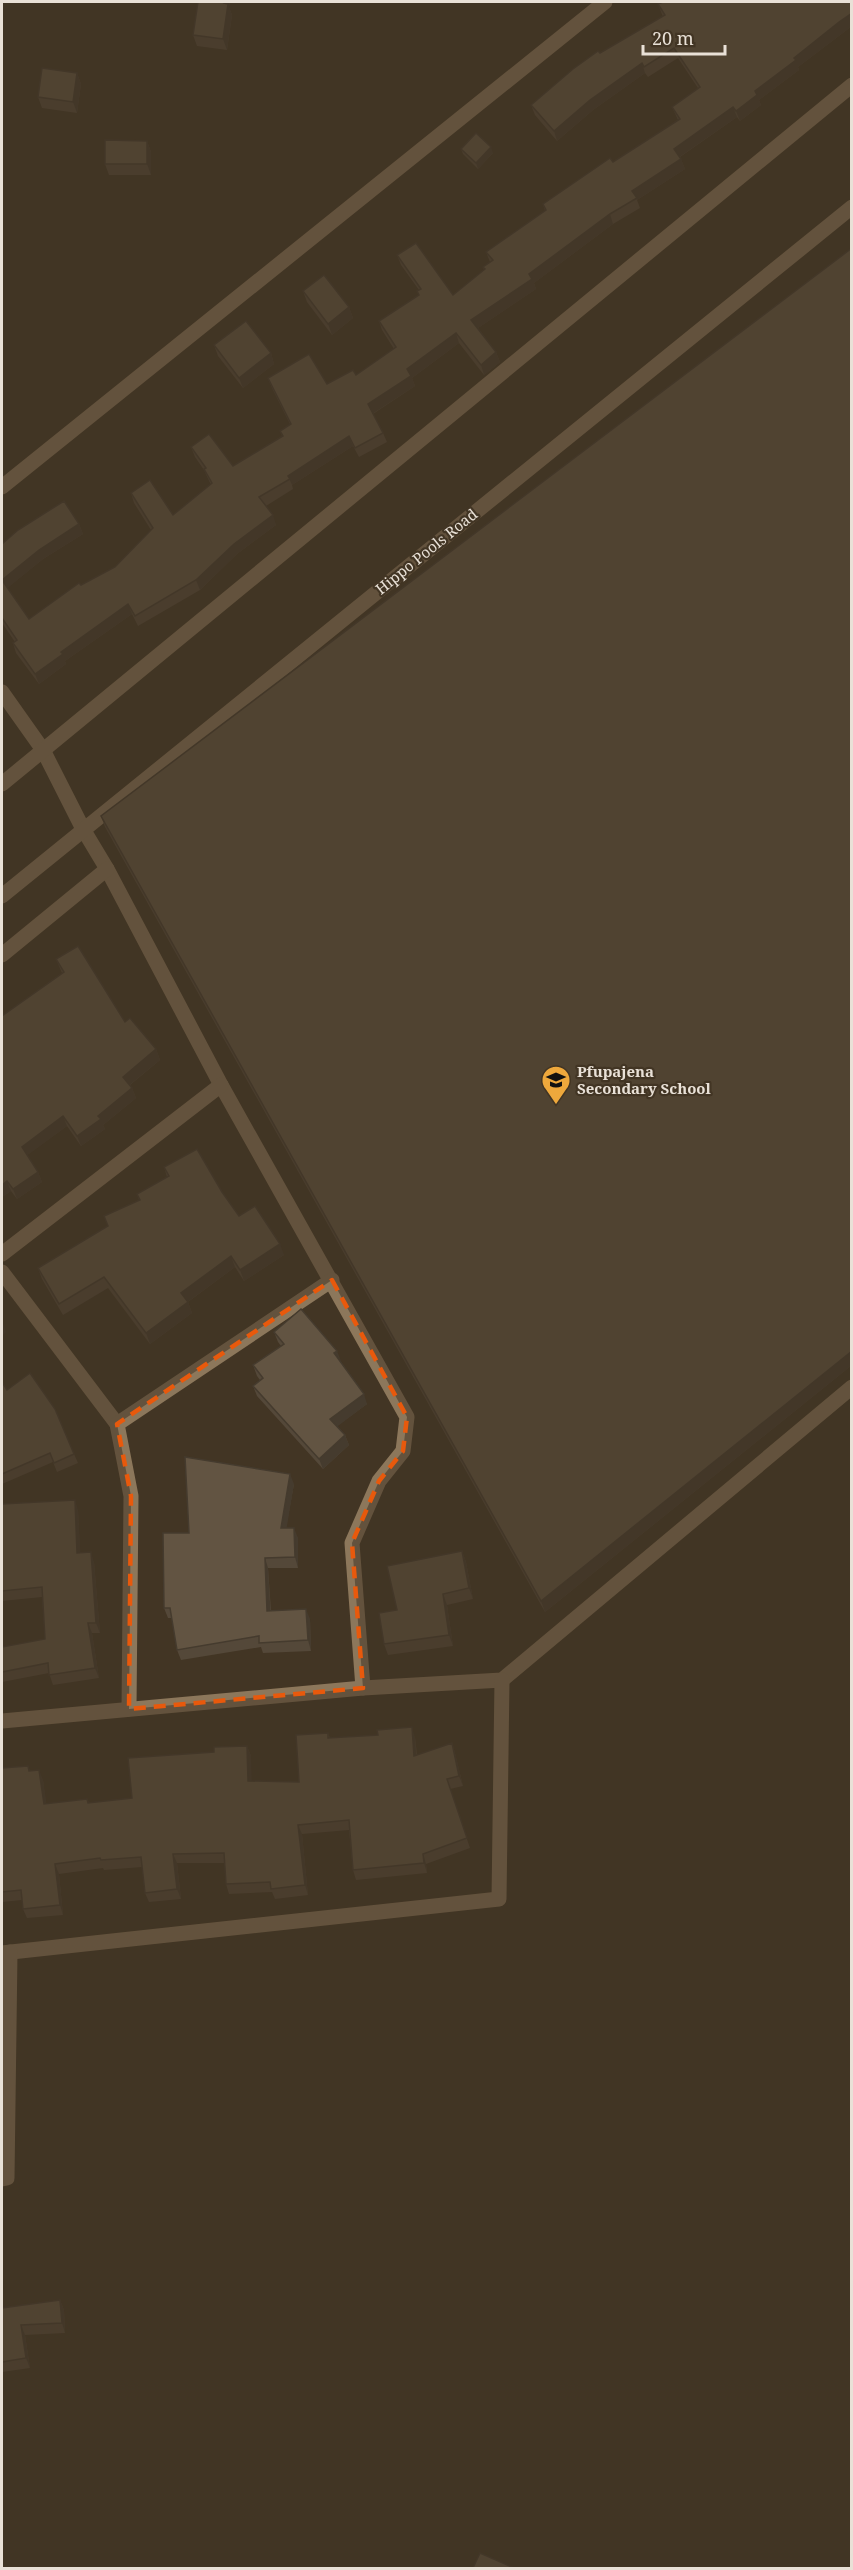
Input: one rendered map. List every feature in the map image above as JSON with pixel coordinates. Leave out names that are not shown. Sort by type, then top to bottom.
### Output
[{"type":"street","points":[[2,487],[605,2]]},
{"type":"street","points":[[2,784],[852,85]]},
{"type":"street","name":"Hippo Pools Road","points":[[2,896],[852,207]]},
{"type":"street","points":[[2,692],[43,750],[221,1085],[407,1417],[403,1450],[379,1480],[352,1543],[363,1688]]},
{"type":"street","points":[[2,955],[107,869]]},
{"type":"street","points":[[2,1254],[221,1085]]},
{"type":"street","points":[[2,1272],[117,1424],[131,1496],[129,1709]]},
{"type":"street","points":[[117,1424],[332,1280]]},
{"type":"street","points":[[2,1721],[363,1688],[502,1680],[852,1387]]},
{"type":"street","points":[[2,2179],[7,2178],[6,1952],[499,1899],[502,1680]]},
{"type":"highlighted area","points":[[332,1280],[407,1417],[403,1451],[379,1481],[352,1543],[363,1688],[129,1709],[131,1496],[117,1424]]},
{"type":"building","points":[[198,2],[228,4],[223,39],[193,35]]},
{"type":"building","points":[[663,2],[852,2],[852,13],[755,91],[757,95],[736,111],[733,107],[674,149],[681,159],[632,191],[637,198],[610,214],[529,274],[532,279],[471,320],[496,352],[481,365],[456,333],[407,369],[411,376],[368,404],[383,433],[355,448],[349,436],[288,476],[290,479],[259,497],[273,515],[234,544],[196,580],[135,616],[128,604],[61,652],[63,654],[35,674],[13,643],[17,640],[2,618],[2,580],[29,619],[79,583],[81,585],[115,567],[153,528],[131,493],[150,480],[173,515],[212,483],[204,469],[206,468],[191,447],[209,434],[233,466],[283,436],[280,431],[291,424],[268,378],[309,354],[327,384],[353,370],[356,375],[396,347],[379,321],[419,295],[417,291],[421,289],[397,255],[416,243],[453,295],[493,260],[486,252],[546,210],[543,204],[610,158],[613,162],[680,119],[672,107],[700,87],[674,48],[644,67],[642,63],[590,100],[554,131],[531,105],[598,51],[600,53],[665,15],[658,4]]},
{"type":"building","points":[[42,68],[77,73],[73,102],[38,97]]},
{"type":"building","points":[[476,133],[491,147],[476,163],[461,149]]},
{"type":"building","points":[[105,140],[147,141],[147,164],[105,164]]},
{"type":"building","name":"Pfupajena Secondary School","points":[[852,248],[852,1351],[541,1601],[101,816]]},
{"type":"building","points":[[324,275],[349,307],[328,324],[303,291]]},
{"type":"building","points":[[246,321],[271,353],[239,378],[214,345]]},
{"type":"building","points":[[64,501],[79,524],[39,550],[2,580],[2,544],[18,530]]},
{"type":"building","points":[[78,946],[125,1022],[130,1018],[156,1049],[123,1077],[132,1088],[98,1116],[101,1119],[77,1136],[63,1116],[22,1147],[38,1172],[13,1189],[7,1181],[2,1185],[2,1016],[64,972],[56,959]]},
{"type":"building","points":[[197,1149],[239,1216],[255,1206],[280,1244],[240,1270],[231,1256],[181,1293],[188,1302],[146,1333],[104,1277],[59,1304],[38,1268],[108,1226],[104,1216],[140,1200],[137,1194],[169,1176],[164,1167]]},
{"type":"building","points":[[301,1309],[337,1351],[334,1353],[364,1394],[330,1419],[345,1435],[319,1459],[253,1386],[263,1378],[253,1365],[284,1344],[274,1332]]},
{"type":"building","points":[[30,1373],[55,1409],[74,1454],[54,1463],[50,1453],[2,1474],[2,1382],[7,1390]]},
{"type":"building","points":[[185,1457],[290,1474],[281,1528],[294,1528],[295,1557],[265,1558],[267,1611],[306,1609],[308,1640],[259,1643],[259,1636],[177,1650],[170,1608],[164,1608],[163,1533],[189,1533]]},
{"type":"building","points":[[75,1500],[77,1553],[91,1552],[96,1623],[88,1623],[95,1668],[49,1675],[48,1663],[2,1672],[2,1647],[45,1639],[42,1587],[2,1591],[2,1504]]},
{"type":"building","points":[[462,1551],[469,1588],[443,1594],[449,1635],[384,1644],[379,1613],[397,1610],[387,1566]]},
{"type":"building","points":[[412,1727],[414,1756],[452,1743],[459,1776],[447,1779],[467,1838],[423,1854],[424,1863],[353,1870],[349,1820],[298,1825],[305,1885],[271,1889],[270,1882],[226,1884],[224,1853],[173,1854],[177,1889],[145,1893],[141,1857],[101,1860],[100,1858],[55,1864],[60,1905],[23,1909],[21,1890],[2,1892],[2,1768],[28,1766],[29,1771],[39,1770],[44,1804],[87,1799],[88,1803],[132,1798],[128,1758],[214,1752],[214,1747],[247,1746],[248,1781],[299,1782],[296,1735],[328,1733],[328,1738],[378,1735],[377,1730]]},
{"type":"building","points":[[60,2300],[62,2323],[21,2325],[26,2358],[2,2362],[2,2308]]},
{"type":"building","points":[[480,2553],[514,2568],[473,2568]]},
{"type":"place","name":"Pfupajena Secondary School","points":[[556,1106]]}]
